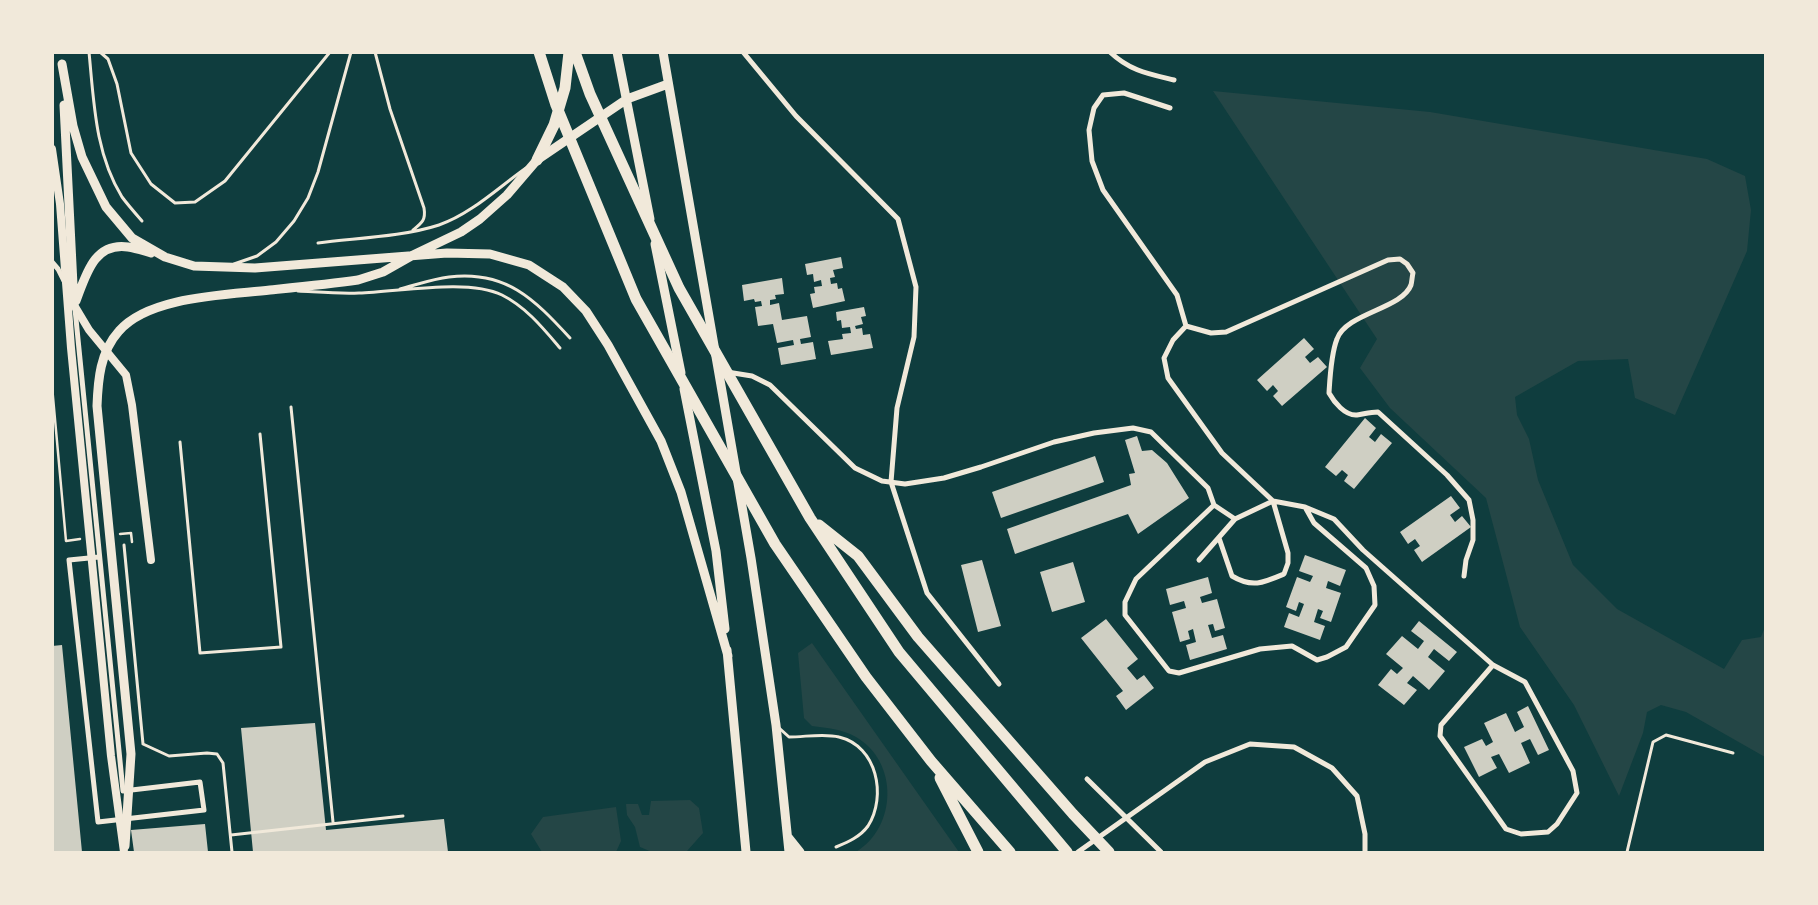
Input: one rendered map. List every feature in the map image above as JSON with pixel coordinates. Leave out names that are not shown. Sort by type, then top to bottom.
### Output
[{"type":"highway","points":[[539,52],[556,106],[636,299],[774,544],[866,677],[931,761],[1010,852]]},
{"type":"highway","points":[[537,160],[554,125],[565,88],[569,52]]},
{"type":"highway","points":[[575,52],[590,94],[679,288],[810,518],[899,652],[1047,831],[1067,852]]},
{"type":"highway","points":[[810,518],[858,556],[918,637],[1072,814],[1109,852]]},
{"type":"highway","points":[[931,761],[978,852]]},
{"type":"main road","points":[[61,52],[74,269],[74,305]]},
{"type":"main road","points":[[617,52],[716,551],[728,656],[746,852]]},
{"type":"main road","points":[[663,52],[751,558],[776,725],[789,852]]},
{"type":"main road","points":[[62,64],[73,126],[82,157],[106,207],[132,238],[165,257]]},
{"type":"main road","points":[[124,850],[131,754],[97,406],[99,378],[104,355],[118,331],[137,316],[157,307],[195,298],[358,280],[383,272],[413,255],[455,236],[480,219],[507,195],[537,160],[627,99],[668,84]]},
{"type":"main road","points":[[74,305],[92,261],[104,252],[116,247],[129,247],[194,266],[224,268],[255,268],[447,253],[490,254],[529,265],[564,287],[586,312],[608,345],[662,441],[681,492],[728,656]]},
{"type":"main road","points":[[788,837],[800,852]]},
{"type":"street","points":[[743,52],[796,116],[898,219],[916,286],[914,337],[897,408],[891,482],[928,593],[999,684]]},
{"type":"street","points":[[1110,52],[1121,63],[1139,72],[1174,80]]},
{"type":"street","points":[[1170,108],[1124,93],[1103,96],[1094,108],[1089,130],[1092,161],[1103,190],[1177,294],[1186,326]]},
{"type":"street","points":[[52,149],[60,204],[72,357],[111,756],[124,850]]},
{"type":"street","points":[[1186,326],[1211,333],[1226,332],[1388,260],[1400,258],[1407,264],[1413,273],[1411,285],[1403,296],[1359,319],[1346,328],[1337,338],[1330,375],[1329,393],[1341,409],[1355,416],[1378,412],[1447,474],[1469,500],[1473,520],[1473,540],[1466,560],[1464,576]]},
{"type":"street","points":[[52,262],[58,269],[74,305],[90,330],[126,375],[132,405],[151,560]]},
{"type":"street","points":[[74,305],[123,791],[200,782],[204,810],[98,822],[69,560],[99,557]]},
{"type":"street","points":[[1186,326],[1172,340],[1164,358],[1168,378],[1222,453],[1273,501],[1288,553],[1288,562],[1284,574],[1265,582],[1244,583],[1232,576],[1219,538]]},
{"type":"street","points":[[718,371],[752,376],[770,385],[855,468],[882,481],[905,484],[944,478],[1054,442],[1094,433],[1133,428],[1151,432],[1208,488],[1214,505],[1235,519]]},
{"type":"street","points":[[1199,560],[1235,519],[1273,501],[1306,507],[1334,520],[1363,550],[1493,666],[1525,682],[1573,771],[1577,793],[1557,824],[1548,832],[1521,834],[1506,829],[1440,736],[1441,725],[1493,666]]},
{"type":"street","points":[[1214,505],[1136,579],[1125,602],[1125,616],[1169,671],[1179,673],[1260,649],[1292,646],[1317,660],[1328,657],[1346,647],[1375,605],[1374,586],[1366,568],[1314,523],[1306,507]]},
{"type":"street","points":[[1078,852],[1205,762],[1250,744],[1294,747],[1332,768],[1357,796],[1365,834],[1365,852]]},
{"type":"street","points":[[1088,778],[1161,852]]},
{"type":"lane","points":[[89,52],[98,138],[111,176],[123,198],[142,221]]},
{"type":"lane","points":[[100,52],[108,59],[117,84],[131,152],[151,184],[175,203],[195,202],[225,181],[330,52]]},
{"type":"lane","points":[[224,268],[257,256],[276,242],[294,221],[308,198],[320,163],[350,52]]},
{"type":"lane","points":[[375,52],[390,109],[424,208],[425,216],[422,223],[411,232]]},
{"type":"lane","points":[[318,243],[411,232],[440,224],[471,207],[537,160]]},
{"type":"lane","points":[[389,292],[448,277],[478,276],[504,282],[527,296],[549,315],[570,338]]},
{"type":"lane","points":[[275,290],[357,293],[476,287],[501,294],[521,307],[540,324],[560,348]]},
{"type":"lane","points":[[291,407],[333,822]]},
{"type":"lane","points":[[180,442],[200,653],[281,647],[260,434]]},
{"type":"lane","points":[[124,545],[143,744],[169,756],[217,754],[223,763],[232,852]]},
{"type":"lane","points":[[776,725],[789,737],[820,735],[839,737],[854,743],[864,752],[873,767],[877,782],[874,814],[859,835],[849,842],[836,847]]},
{"type":"lane","points":[[1628,852],[1653,742],[1666,735],[1733,752]]},
{"type":"lane","points":[[230,835],[333,822],[403,816]]},
{"type":"shaded area","points":[[1213,91],[1430,112],[1707,159],[1745,176],[1751,210],[1747,251],[1675,415],[1635,398],[1628,359],[1578,361],[1515,397],[1517,415],[1529,439],[1538,480],[1573,565],[1617,609],[1724,669],[1742,640],[1761,637],[1765,627],[1765,757],[1686,712],[1661,705],[1647,712],[1643,733],[1619,796],[1574,705],[1520,627],[1486,498],[1390,408],[1360,368],[1377,339]]},
{"type":"shaded area","points":[[812,643],[959,852],[856,852],[870,841],[879,827],[888,795],[886,778],[880,762],[870,748],[856,737],[829,728],[812,726],[804,718],[798,653]]},
{"type":"shaded area","points":[[690,800],[699,808],[703,833],[687,851],[652,852],[640,847],[635,827],[627,815],[626,804],[638,804],[642,815],[649,815],[651,801]]},
{"type":"shaded area","points":[[616,807],[621,841],[616,852],[542,852],[531,834],[543,817]]},
{"type":"building","points":[[841,257],[843,268],[833,270],[835,277],[830,278],[831,284],[837,283],[838,289],[842,288],[845,301],[813,308],[810,294],[815,293],[814,287],[822,286],[821,280],[814,282],[813,274],[807,275],[805,264]]},
{"type":"building","points":[[782,278],[784,294],[775,295],[776,299],[770,300],[770,305],[779,303],[782,320],[807,316],[811,337],[800,339],[801,344],[813,342],[816,359],[781,365],[778,348],[794,345],[793,340],[777,343],[773,324],[758,326],[755,307],[762,306],[761,301],[755,302],[754,299],[744,301],[742,285]]},
{"type":"building","points":[[864,307],[866,316],[861,317],[863,324],[855,326],[856,329],[862,328],[863,335],[870,334],[873,348],[831,355],[828,341],[843,339],[842,334],[851,333],[850,327],[842,328],[841,320],[837,321],[836,312]]},
{"type":"building","points":[[1304,338],[1314,349],[1305,357],[1310,363],[1318,357],[1327,367],[1282,406],[1273,396],[1278,391],[1273,385],[1267,391],[1257,380]]},
{"type":"building","points":[[1365,418],[1376,428],[1369,437],[1375,442],[1381,434],[1392,443],[1354,489],[1344,481],[1348,475],[1342,470],[1336,476],[1325,467]]},
{"type":"building","points":[[1137,436],[1142,451],[1152,450],[1167,463],[1189,498],[1138,534],[1128,514],[1015,554],[1007,529],[1131,485],[1129,474],[1135,473],[1125,440]]},
{"type":"building","points":[[1095,456],[1104,482],[1001,518],[992,492]]},
{"type":"building","points":[[1451,496],[1460,508],[1450,515],[1455,522],[1462,516],[1471,527],[1422,562],[1414,550],[1420,546],[1415,539],[1408,544],[1400,532]]},
{"type":"building","points":[[1305,555],[1346,570],[1340,586],[1328,581],[1326,588],[1341,593],[1331,622],[1320,618],[1323,611],[1318,609],[1314,622],[1325,626],[1320,640],[1284,627],[1289,613],[1299,617],[1304,604],[1299,602],[1296,611],[1286,607],[1297,577],[1310,582],[1313,576],[1299,571]]},
{"type":"building","points":[[982,560],[1001,626],[978,632],[961,565]]},
{"type":"building","points":[[1073,562],[1085,602],[1052,612],[1040,572]]},
{"type":"building","points":[[1208,577],[1212,593],[1200,597],[1202,603],[1217,599],[1225,628],[1215,631],[1213,624],[1208,625],[1212,638],[1223,635],[1227,649],[1190,660],[1186,645],[1196,642],[1193,629],[1188,631],[1190,639],[1180,642],[1172,612],[1186,608],[1184,601],[1170,605],[1166,589]]},
{"type":"building","points":[[1106,619],[1138,659],[1127,668],[1137,680],[1144,675],[1154,688],[1126,710],[1116,696],[1123,691],[1081,638]]},
{"type":"building","points":[[1419,621],[1457,652],[1449,661],[1434,649],[1428,657],[1445,671],[1429,690],[1413,676],[1407,683],[1417,690],[1404,705],[1378,685],[1391,669],[1397,674],[1403,668],[1386,654],[1402,636],[1418,649],[1424,641],[1411,631]]},
{"type":"building","points":[[62,645],[82,852],[52,852],[52,646]]},
{"type":"building","points":[[1528,706],[1549,750],[1538,755],[1530,739],[1521,743],[1530,763],[1509,773],[1499,754],[1491,757],[1497,768],[1479,777],[1464,747],[1482,739],[1486,746],[1493,742],[1484,723],[1506,713],[1515,732],[1524,727],[1517,712]]},
{"type":"building","points":[[315,723],[326,830],[444,819],[448,852],[253,852],[241,728]]},
{"type":"building","points":[[205,824],[208,852],[134,852],[131,830]]}]
